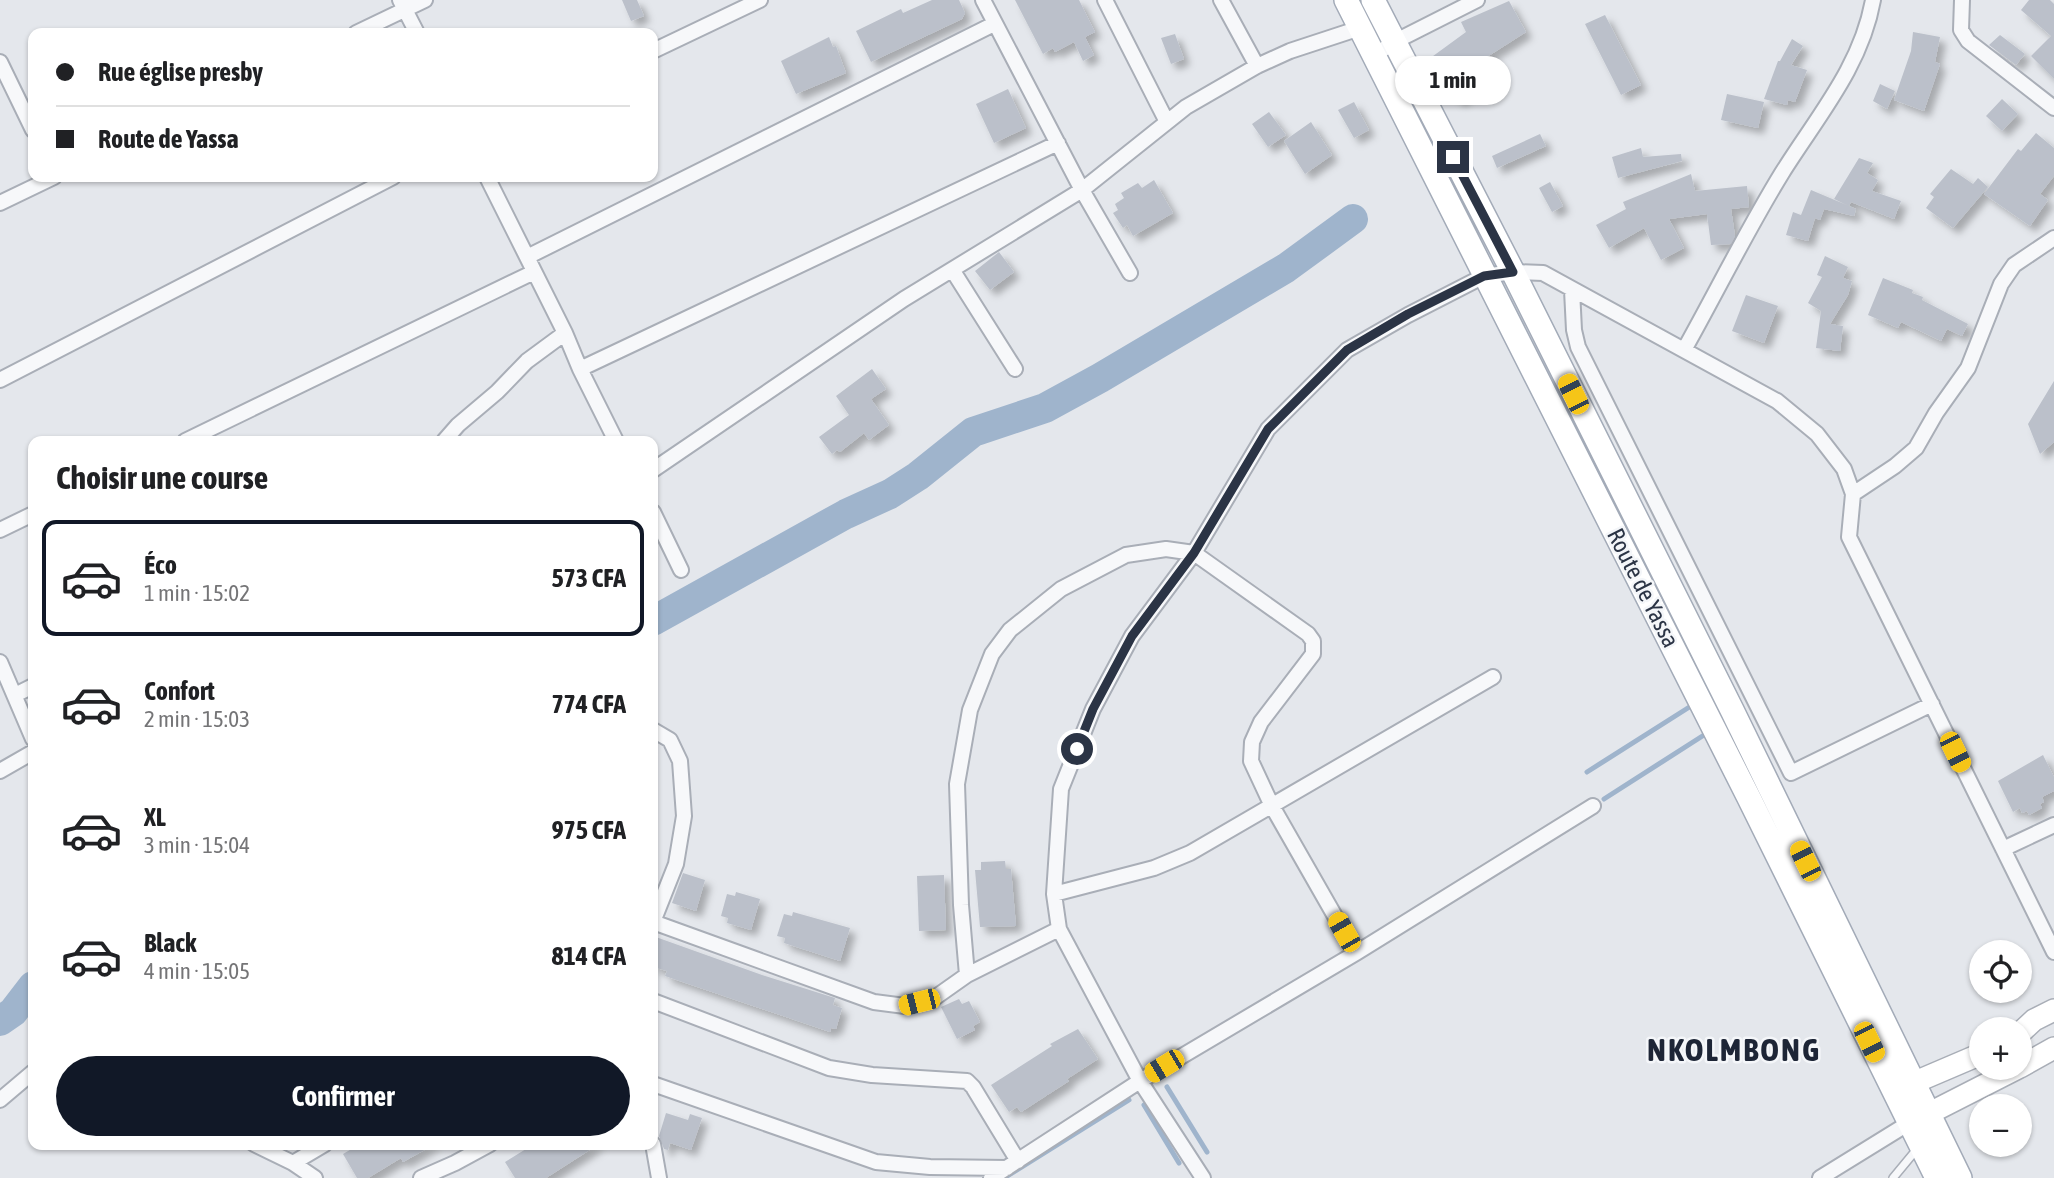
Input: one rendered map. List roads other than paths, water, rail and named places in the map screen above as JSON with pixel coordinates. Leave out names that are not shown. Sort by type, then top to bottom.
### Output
[{"type":"main road","name":"Route de Yassa","points":[[1346,0],[1360,28],[1385,49],[1513,272],[1732,710],[1919,1119],[1960,1178]]},
{"type":"main road","name":"Route de Yassa","points":[[1373,0],[1385,49],[1484,276],[1710,722],[1903,1086]]},
{"type":"main road","points":[[1710,722],[1732,710]]},
{"type":"main road","points":[[2032,1022],[2054,1010]]},
{"type":"main road","points":[[2032,1034],[2054,1025]]},
{"type":"main road","points":[[2032,1060],[2054,1048]]},
{"type":"main road","points":[[1903,1086],[1969,1059]]},
{"type":"main road","points":[[2032,1063],[2054,1059]]},
{"type":"main road","points":[[1919,1119],[1993,1080]]},
{"type":"main road","name":"Route de Yassa","points":[[1919,1119],[1920,1146],[1937,1178]]},
{"type":"street","points":[[364,28],[403,5],[425,0]]},
{"type":"street","points":[[658,49],[760,0]]},
{"type":"street","points":[[983,0],[1082,190],[1130,273]]},
{"type":"street","points":[[1105,0],[1167,122]]},
{"type":"street","points":[[1221,0],[1257,66]]},
{"type":"street","points":[[1385,49],[1477,0]]},
{"type":"street","points":[[1684,350],[1782,173],[1816,125],[1850,67],[1868,27],[1873,0]]},
{"type":"street","points":[[1962,0],[1961,30],[1968,41],[2054,108]]},
{"type":"street","points":[[403,5],[414,28]]},
{"type":"street","points":[[527,257],[994,24]]},
{"type":"street","points":[[658,467],[904,299],[1082,190],[1186,107],[1257,66],[1290,51],[1360,28]]},
{"type":"street","points":[[0,62],[28,120]]},
{"type":"street","points":[[580,369],[1058,143]]},
{"type":"street","points":[[0,202],[43,182]]},
{"type":"street","points":[[0,380],[383,182]]},
{"type":"street","points":[[490,182],[614,436]]},
{"type":"street","points":[[1853,494],[1895,467],[1916,448],[1936,413],[1968,368],[2001,284],[2014,265],[2054,238]]},
{"type":"street","points":[[953,271],[1014,369]]},
{"type":"street","points":[[194,436],[534,272]]},
{"type":"street","points":[[1203,1178],[1140,1081],[1059,929],[1054,894],[1061,789],[1093,709],[1132,636],[1194,553],[1268,429],[1347,350],[1408,314],[1484,276],[1513,272],[1543,273],[1777,401],[1817,434],[1844,470],[1853,494],[1849,537],[2054,952]]},
{"type":"street","points":[[1572,290],[1574,330],[1578,347],[1791,773],[1931,704]]},
{"type":"street","points":[[448,436],[527,361],[565,333]]},
{"type":"street","points":[[0,530],[28,516]]},
{"type":"street","points":[[658,522],[681,570]]},
{"type":"street","points":[[967,975],[961,905],[957,784],[970,710],[992,654],[1010,630],[1061,589],[1126,555],[1166,549],[1194,553],[1308,634],[1313,641],[1313,654],[1261,722],[1252,742],[1251,761],[1272,806],[1356,953]]},
{"type":"street","points":[[0,662],[28,726]]},
{"type":"street","points":[[1054,894],[1154,867],[1190,853],[1493,677]]},
{"type":"street","points":[[15,695],[28,688]]},
{"type":"street","points":[[658,733],[670,740],[680,761],[684,816],[676,864],[658,909]]},
{"type":"street","points":[[0,771],[28,755]]},
{"type":"street","points":[[991,1178],[1140,1081],[1356,953],[1593,806]]},
{"type":"street","points":[[2003,849],[2054,825]]},
{"type":"street","points":[[658,924],[874,1002],[905,1006],[933,999],[967,975],[1059,929]]},
{"type":"street","points":[[658,1002],[830,1068],[872,1075],[967,1081],[973,1087],[1013,1164]]},
{"type":"street","points":[[0,1100],[28,1079]]},
{"type":"street","points":[[658,1086],[876,1162],[930,1167],[1013,1164]]},
{"type":"street","points":[[1820,1178],[1919,1119]]},
{"type":"street","points":[[266,1150],[316,1178]]},
{"type":"street","points":[[293,1163],[315,1150]]},
{"type":"street","points":[[421,1178],[479,1150]]},
{"type":"street","points":[[654,1150],[659,1178]]},
{"type":"lane","points":[[1893,1178],[1920,1146]]},
{"type":"waterway","points":[[658,618],[846,514],[890,494],[918,476],[973,432],[1045,408],[1100,378],[1286,268],[1353,219]]},
{"type":"waterway","points":[[1587,772],[1691,706]]},
{"type":"waterway","points":[[1604,799],[1704,735]]},
{"type":"waterway","points":[[0,1021],[13,1012],[28,992]]},
{"type":"waterway","points":[[1167,1087],[1207,1152]]},
{"type":"waterway","points":[[1004,1178],[1129,1100]]},
{"type":"waterway","points":[[1144,1105],[1179,1163]]},
{"type":"district","name":"NKOLMBONG","points":[[1734,1050]]}]
